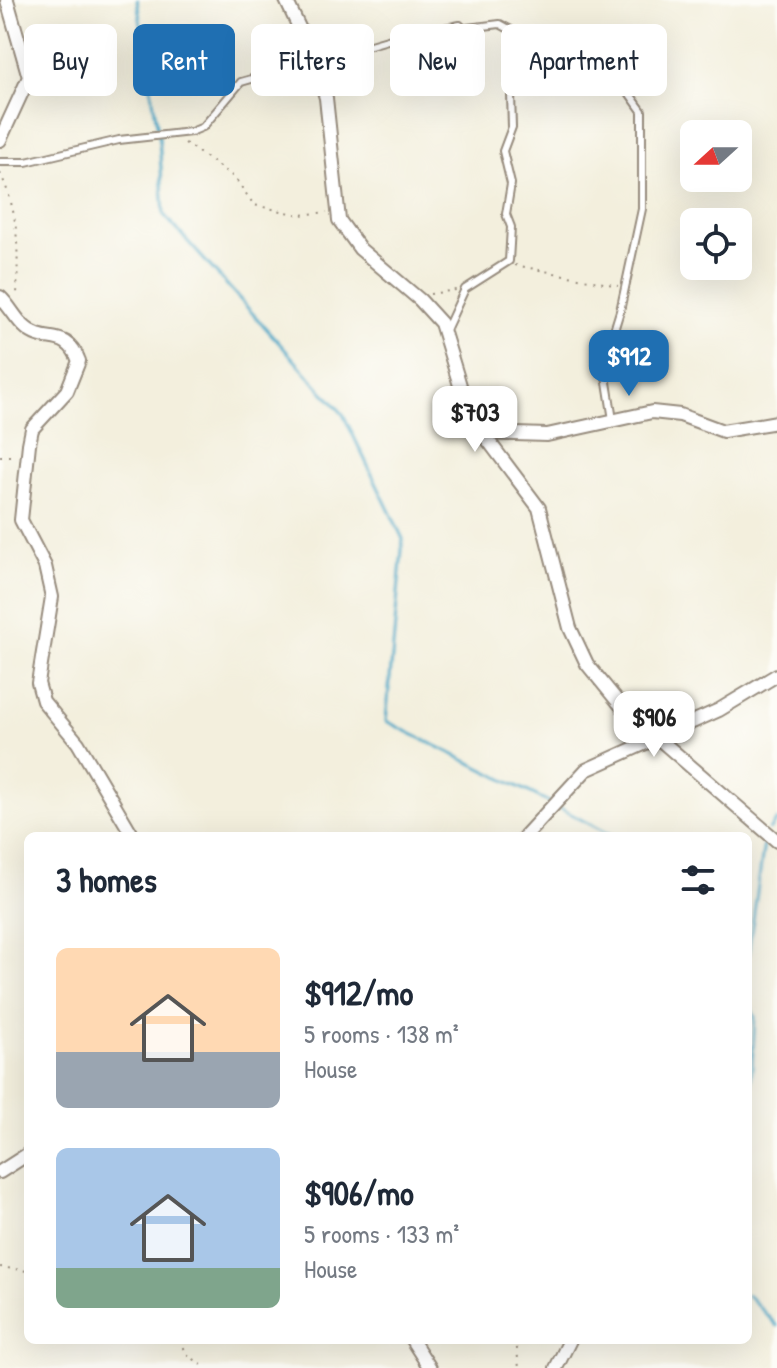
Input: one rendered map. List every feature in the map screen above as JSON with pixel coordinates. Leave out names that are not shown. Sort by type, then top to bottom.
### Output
[{"type":"street","points":[[0,140],[29,77],[7,0]]},
{"type":"street","points":[[286,0],[297,24]]},
{"type":"street","points":[[324,96],[329,117],[337,211],[346,234],[433,312],[446,334],[463,402],[480,433],[539,508],[561,599],[587,664],[628,716],[777,841]]},
{"type":"street","points":[[0,297],[26,328],[38,335],[63,339],[71,345],[79,361],[67,391],[32,429],[21,520],[45,566],[52,597],[39,667],[43,701],[78,743],[131,832]]},
{"type":"street","points":[[480,433],[547,435],[652,412],[680,415],[723,431],[777,422]]},
{"type":"street","points":[[529,832],[586,770],[605,758],[659,739],[719,710],[777,675]]},
{"type":"street","points":[[0,1172],[24,1157]]},
{"type":"street","points":[[415,1344],[430,1368]]},
{"type":"street","points":[[556,1368],[568,1344]]},
{"type":"lane","points":[[485,26],[500,24],[529,40],[596,65],[622,83],[640,107],[642,209],[620,311],[604,363],[613,420]]},
{"type":"lane","points":[[0,162],[26,162],[119,140],[175,134],[203,127],[241,82],[251,79]]},
{"type":"lane","points":[[446,334],[465,289],[509,261],[511,227],[506,214],[511,184],[503,151],[512,127],[511,96]]},
{"type":"path","points":[[175,134],[235,178],[254,205],[300,215],[337,211]]},
{"type":"path","points":[[0,173],[9,193],[19,233],[16,316]]},
{"type":"path","points":[[502,268],[533,267],[623,287]]},
{"type":"path","points":[[418,298],[465,289]]},
{"type":"path","points":[[0,456],[29,453]]},
{"type":"path","points":[[0,1267],[24,1270]]},
{"type":"path","points":[[182,1344],[187,1354],[206,1368]]},
{"type":"path","points":[[516,1344],[519,1368]]},
{"type":"waterway","points":[[137,0],[159,137],[164,215],[343,414],[403,539],[386,721],[549,802]]},
{"type":"waterway","points":[[556,806],[605,832]]},
{"type":"waterway","points":[[769,830],[777,820]]},
{"type":"waterway","points":[[752,927],[765,836]]},
{"type":"waterway","points":[[752,1011],[755,1017],[752,1068]]},
{"type":"waterway","points":[[752,1299],[777,1326]]}]
